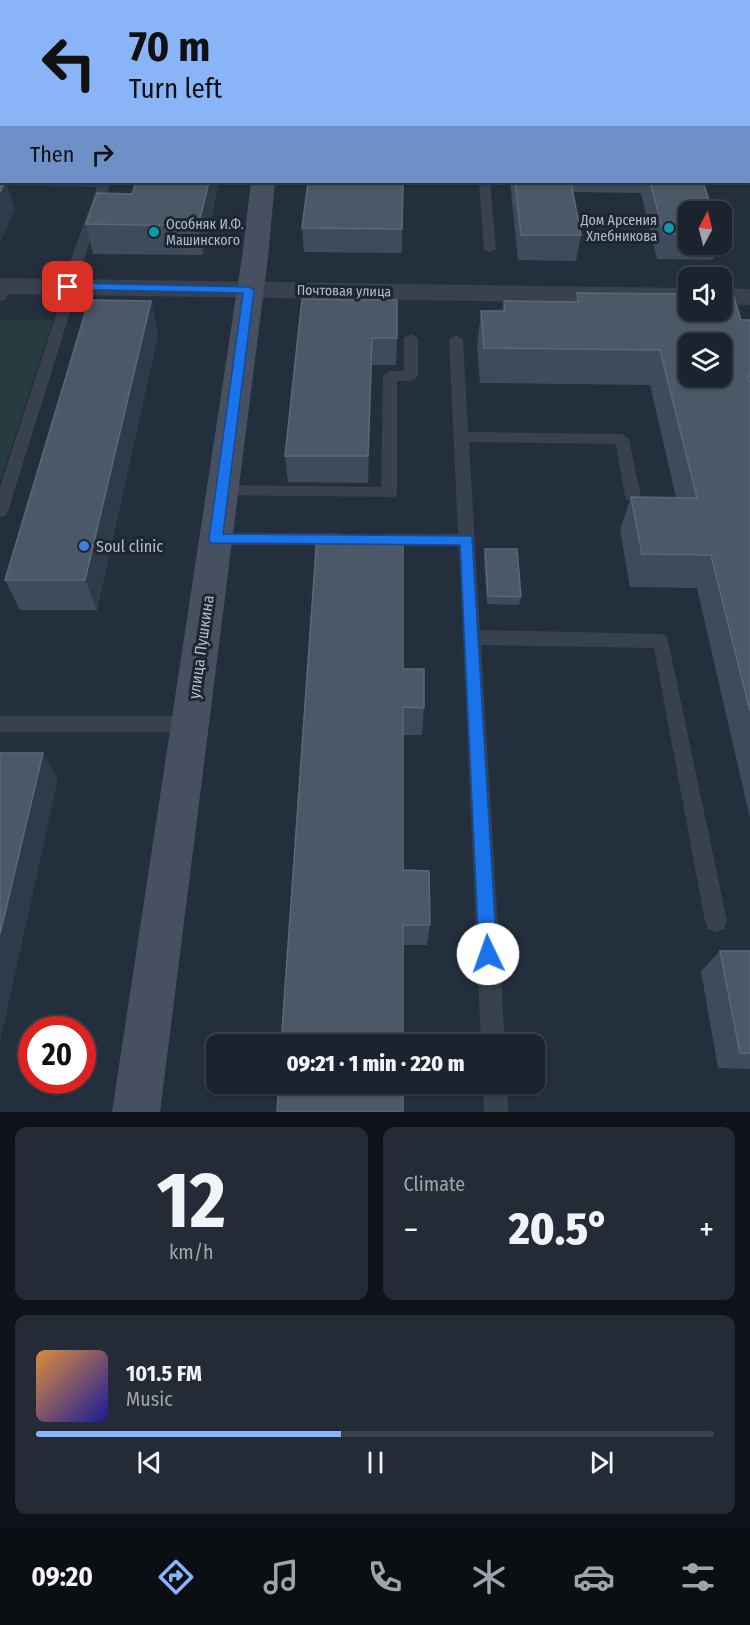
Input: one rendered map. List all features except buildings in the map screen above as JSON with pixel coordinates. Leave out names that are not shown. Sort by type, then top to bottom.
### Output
[{"type":"street","name":"улица Пушкина","points":[[136,1112],[263,183]]},
{"type":"street","name":"Почтовая улица","points":[[2,290],[70,287],[678,296]]},
{"type":"street","points":[[732,296],[750,297]]},
{"type":"lane","points":[[0,511],[105,183]]},
{"type":"lane","points":[[483,183],[490,249]]},
{"type":"lane","points":[[222,491],[389,493],[390,376],[411,376],[411,338]]},
{"type":"lane","points":[[456,339],[492,1034]]},
{"type":"lane","points":[[461,437],[622,439],[633,496]]},
{"type":"lane","points":[[216,539],[467,540]]},
{"type":"lane","points":[[472,638],[661,641],[716,921]]},
{"type":"lane","points":[[0,724],[190,724]]},
{"type":"lane","points":[[495,1094],[496,1112]]},
{"type":"green space","points":[[0,320],[53,320],[0,481]]},
{"type":"place","name":"Дом Арсения Хлебникова","points":[[669,228]]},
{"type":"place","name":"Особняк И.Ф. Машинского","points":[[154,232]]},
{"type":"place","name":"Soul clinic","points":[[84,546]]},
{"type":"route","points":[[68,287],[249,290],[216,539],[467,540],[488,954]]}]
